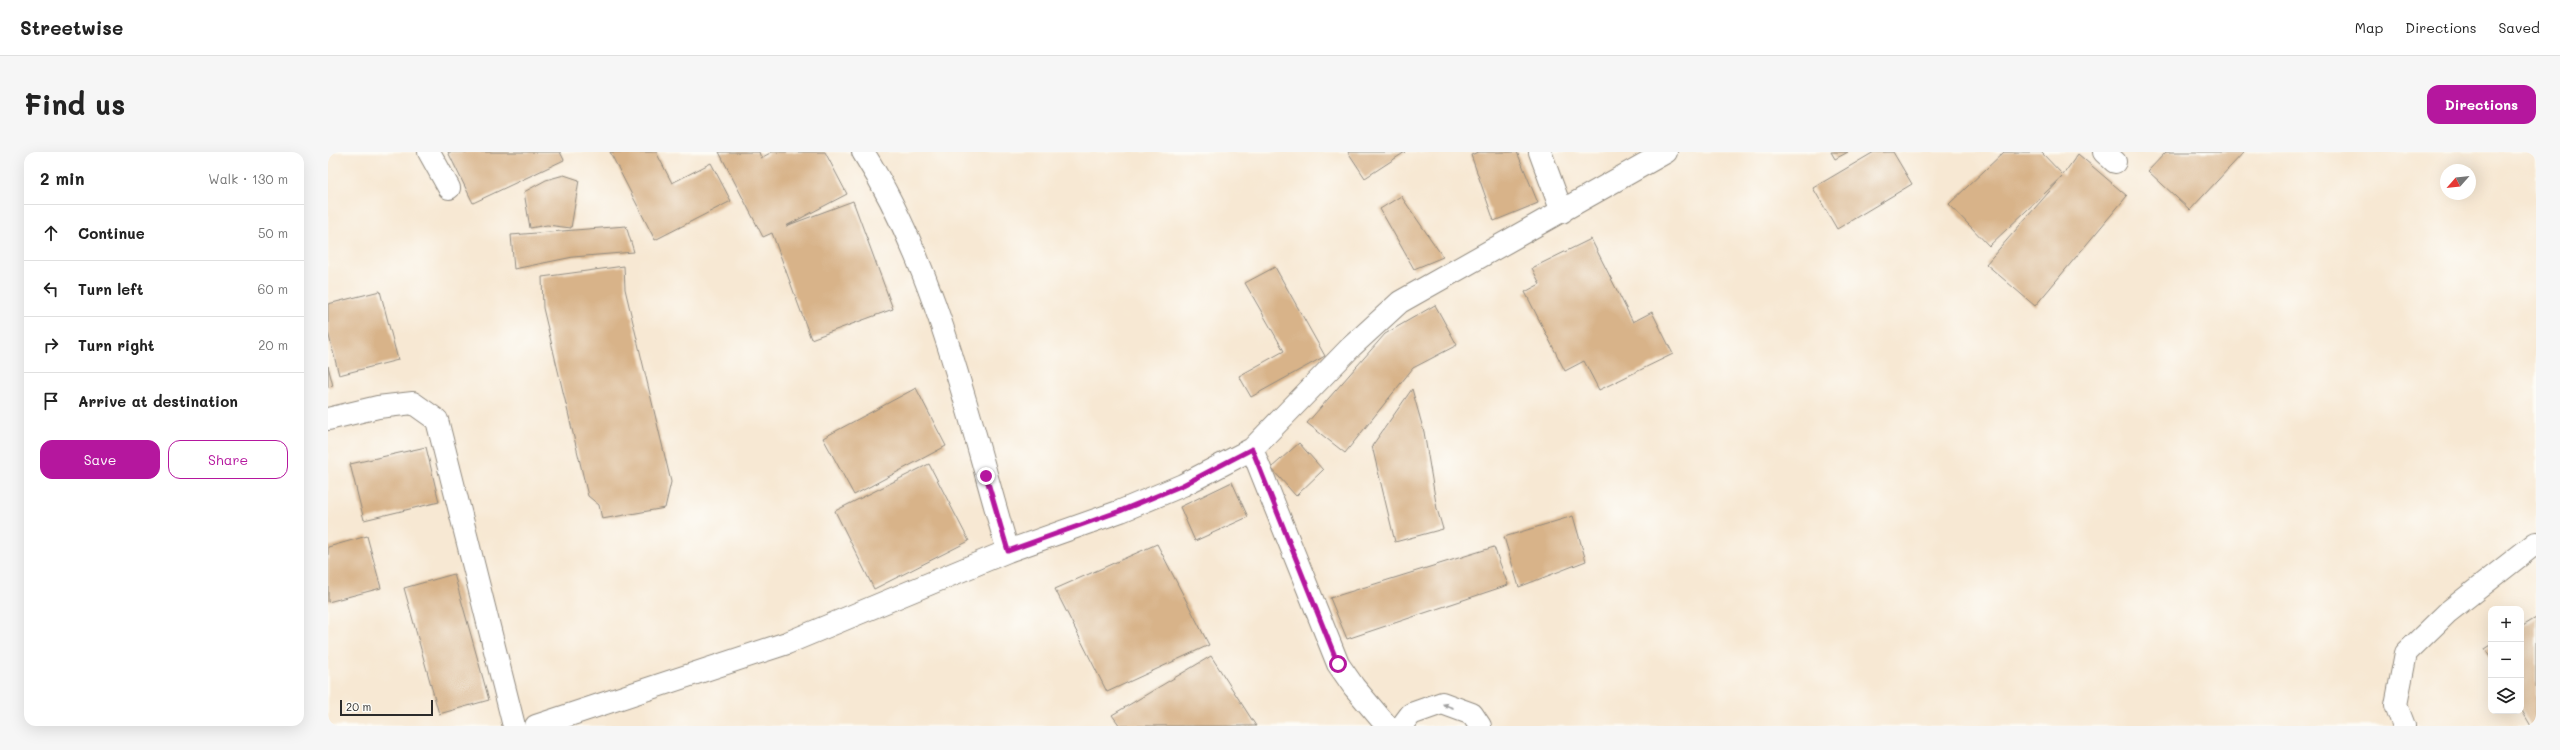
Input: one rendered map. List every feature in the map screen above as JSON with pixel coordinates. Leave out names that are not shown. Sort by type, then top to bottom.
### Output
[{"type":"street","points":[[429,152],[449,188]]},
{"type":"street","points":[[863,152],[884,185],[938,312],[1008,551]]},
{"type":"street","points":[[1540,152],[1562,212]]},
{"type":"street","points":[[536,726],[787,643],[1008,551],[1162,494],[1252,449],[1351,347],[1400,302],[1666,152]]},
{"type":"street","points":[[328,419],[378,407],[413,403],[437,420],[514,726]]},
{"type":"street","points":[[1252,449],[1338,664],[1354,687],[1387,726]]},
{"type":"street","points":[[2404,726],[2396,705],[2406,653],[2448,612],[2536,543]]},
{"type":"street","points":[[1402,726],[1411,714],[1442,703],[1472,714],[1480,726]]},
{"type":"building","points":[[448,152],[560,152],[564,160],[473,203]]},
{"type":"building","points":[[610,152],[656,152],[672,183],[711,163],[731,201],[655,240]]},
{"type":"building","points":[[719,152],[759,152],[761,158],[772,152],[825,152],[847,194],[786,226],[853,201],[893,309],[811,339],[772,233],[763,237]]},
{"type":"building","points":[[1348,152],[1405,152],[1365,178]]},
{"type":"building","points":[[1478,152],[1517,152],[1538,203],[1494,221],[1471,155]]},
{"type":"building","points":[[1831,152],[1848,152],[1835,159]]},
{"type":"building","points":[[1874,152],[1893,152],[1912,184],[1837,229],[1813,188]]},
{"type":"building","points":[[2004,152],[2041,152],[2063,175],[2078,154],[2127,196],[2035,306],[1986,264],[2062,177],[1989,246],[1949,204]]},
{"type":"building","points":[[2166,152],[2244,152],[2190,210],[2148,171]]},
{"type":"building","points":[[564,175],[579,180],[571,228],[547,225],[530,228],[524,192],[546,180]]},
{"type":"building","points":[[1401,196],[1443,257],[1414,269],[1380,209]]},
{"type":"building","points":[[626,226],[634,252],[573,257],[514,269],[511,235]]},
{"type":"building","points":[[1591,239],[1633,322],[1652,312],[1673,354],[1599,390],[1584,361],[1565,371],[1525,292],[1540,284],[1532,268]]},
{"type":"building","points":[[624,266],[625,289],[671,482],[665,508],[602,519],[599,505],[588,496],[543,308],[542,277]]},
{"type":"building","points":[[1275,267],[1325,356],[1251,397],[1239,376],[1284,351],[1245,283]]},
{"type":"building","points":[[380,291],[398,360],[339,375],[328,332],[328,304]]},
{"type":"building","points":[[1435,305],[1457,345],[1413,368],[1345,453],[1307,423],[1385,334]]},
{"type":"building","points":[[328,366],[333,386],[328,387]]},
{"type":"building","points":[[916,388],[946,446],[854,495],[823,438]]},
{"type":"building","points":[[1412,389],[1424,432],[1437,509],[1443,529],[1395,542],[1372,446]]},
{"type":"building","points":[[1299,443],[1323,470],[1296,496],[1271,468]]},
{"type":"building","points":[[426,447],[439,502],[364,520],[350,464]]},
{"type":"building","points":[[929,464],[969,541],[874,589],[835,511]]},
{"type":"building","points":[[1232,482],[1248,517],[1195,541],[1180,507]]},
{"type":"building","points":[[1573,516],[1586,561],[1519,587],[1504,537]]},
{"type":"building","points":[[367,536],[381,588],[328,602],[328,547]]},
{"type":"building","points":[[1157,544],[1209,645],[1107,692],[1055,589]]},
{"type":"building","points":[[1494,547],[1508,585],[1347,639],[1330,598]]},
{"type":"building","points":[[454,574],[489,700],[439,714],[404,588]]},
{"type":"building","points":[[2536,618],[2536,726],[2531,726],[2524,714],[2524,625]]},
{"type":"building","points":[[2488,647],[2488,654],[2485,649]]},
{"type":"building","points":[[1211,656],[1256,726],[1120,726],[1112,715]]},
{"type":"route","points":[[986,476],[1008,551],[1120,511],[1183,485],[1252,449],[1338,664]]}]
